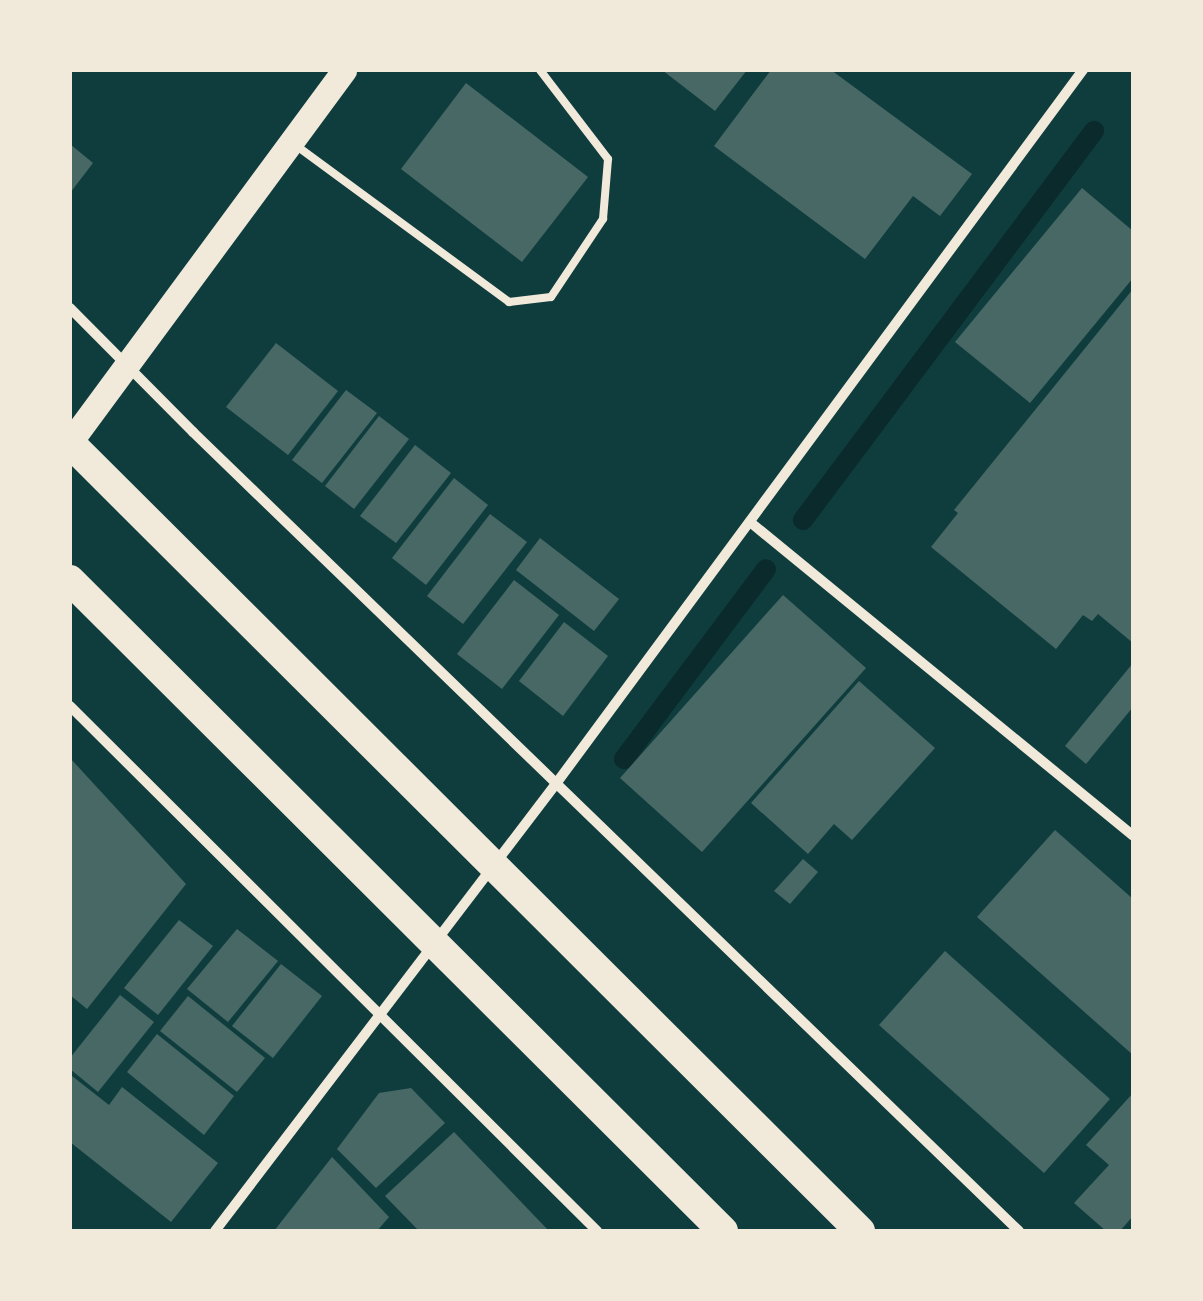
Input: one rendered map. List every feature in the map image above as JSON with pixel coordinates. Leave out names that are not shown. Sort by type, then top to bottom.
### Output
[{"type":"highway","points":[[70,443],[860,1231]]},
{"type":"highway","points":[[70,580],[723,1231]]},
{"type":"main road","points":[[70,443],[344,70]]},
{"type":"street","points":[[215,1231],[558,781],[1082,70]]},
{"type":"street","points":[[70,308],[192,432],[558,781],[1019,1231]]},
{"type":"street","points":[[750,522],[1133,836]]},
{"type":"street","points":[[70,706],[598,1231]]},
{"type":"lane","points":[[291,142],[508,302],[551,297],[603,219],[608,159],[540,70]]},
{"type":"building","points":[[662,70],[747,70],[715,111]]},
{"type":"building","points":[[771,70],[831,70],[972,174],[940,216],[913,196],[865,259],[714,146]]},
{"type":"building","points":[[466,83],[588,177],[522,262],[401,169]]},
{"type":"building","points":[[70,144],[93,163],[70,193]]},
{"type":"building","points":[[1082,188],[1133,231],[1133,278],[1030,403],[955,342]]},
{"type":"building","points":[[1133,289],[1133,643],[1098,614],[1092,621],[1083,615],[1056,649],[931,547],[958,513],[954,510]]},
{"type":"building","points":[[276,343],[338,391],[288,455],[226,407]]},
{"type":"building","points":[[346,390],[377,413],[322,483],[292,460]]},
{"type":"building","points":[[379,416],[409,439],[354,509],[325,486]]},
{"type":"building","points":[[415,445],[451,473],[396,543],[360,516]]},
{"type":"building","points":[[454,478],[488,505],[426,585],[392,558]]},
{"type":"building","points":[[490,514],[527,542],[463,624],[427,596]]},
{"type":"building","points":[[540,538],[619,599],[594,631],[516,570]]},
{"type":"building","points":[[514,580],[559,615],[502,689],[457,654]]},
{"type":"building","points":[[783,595],[866,668],[702,852],[620,778]]},
{"type":"building","points":[[564,622],[608,656],[563,716],[519,681]]},
{"type":"building","points":[[1133,663],[1133,707],[1086,764],[1065,746]]},
{"type":"building","points":[[859,681],[935,748],[852,840],[834,824],[808,854],[751,803]]},
{"type":"building","points":[[70,758],[186,884],[87,1009],[70,995]]},
{"type":"building","points":[[1055,830],[1133,899],[1133,1055],[977,917]]},
{"type":"building","points":[[803,859],[818,872],[790,904],[774,891]]},
{"type":"building","points":[[179,920],[213,946],[158,1015],[124,988]]},
{"type":"building","points":[[237,929],[278,961],[228,1022],[187,989]]},
{"type":"building","points":[[945,951],[1110,1099],[1044,1173],[879,1025]]},
{"type":"building","points":[[281,964],[322,996],[273,1058],[232,1026]]},
{"type":"building","points":[[120,995],[154,1022],[98,1092],[70,1069],[70,1058]]},
{"type":"building","points":[[188,996],[265,1058],[237,1092],[160,1031]]},
{"type":"building","points":[[157,1034],[234,1096],[204,1135],[127,1072]]},
{"type":"building","points":[[72,1076],[109,1105],[122,1087],[218,1163],[171,1222],[70,1142]]},
{"type":"building","points":[[411,1088],[445,1123],[376,1188],[337,1149],[379,1093]]},
{"type":"building","points":[[1133,1093],[1133,1216],[1120,1231],[1106,1231],[1074,1203],[1109,1165],[1086,1145]]},
{"type":"building","points":[[454,1132],[549,1231],[419,1231],[385,1196]]},
{"type":"building","points":[[332,1157],[389,1217],[377,1231],[274,1231]]},
{"type":"waterway","points":[[803,520],[1094,131]]},
{"type":"waterway","points":[[624,759],[766,569]]}]
